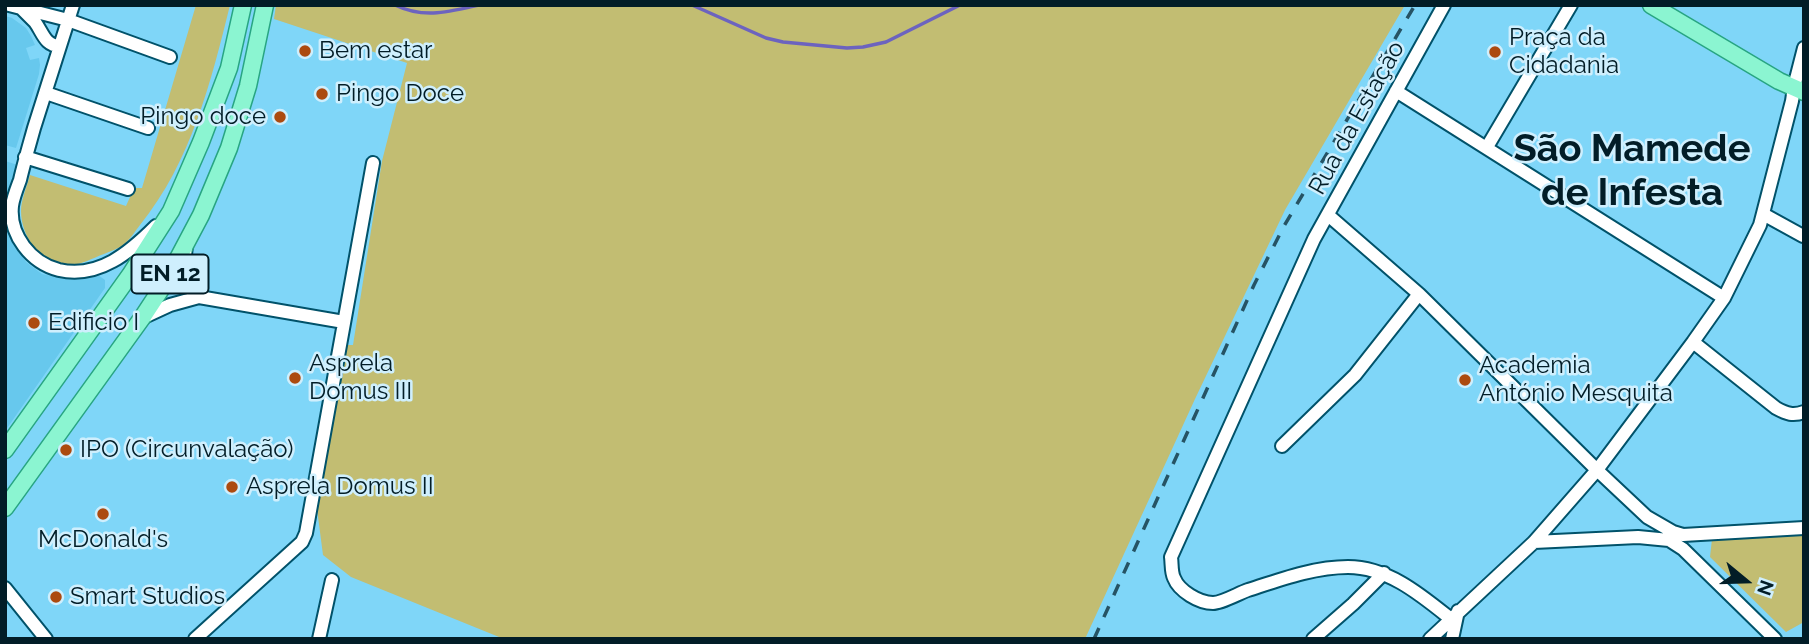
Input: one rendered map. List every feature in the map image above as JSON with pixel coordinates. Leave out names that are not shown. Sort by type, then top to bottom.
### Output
[{"type":"main road","name":"EN 12","points":[[5,450],[130,275],[172,211],[229,68],[243,5]]},
{"type":"main road","name":"EN 12","points":[[5,508],[142,318],[165,283],[201,215],[229,148],[248,86],[265,5]]},
{"type":"main road","points":[[1651,5],[1779,81],[1799,89]]},
{"type":"street","points":[[73,5],[12,207],[14,224],[22,246],[36,260],[51,268],[86,271],[122,257],[172,211]]},
{"type":"street","name":"Rua da Estação","points":[[1384,573],[1349,566],[1315,571],[1246,591],[1214,604],[1185,592],[1177,584],[1173,576],[1171,557],[1314,239],[1444,5]]},
{"type":"street","points":[[1488,147],[1571,5]]},
{"type":"street","points":[[15,7],[68,20],[170,57]]},
{"type":"street","points":[[15,7],[35,22],[52,46],[60,46]]},
{"type":"street","points":[[45,38],[52,73]]},
{"type":"street","points":[[1430,639],[1534,542],[1597,470],[1724,298],[1760,225],[1792,102],[1799,89],[1804,48]]},
{"type":"street","points":[[1396,90],[1724,298]]},
{"type":"street","points":[[46,93],[148,128]]},
{"type":"street","points":[[25,157],[128,189]]},
{"type":"street","points":[[195,639],[302,542],[306,533],[373,163]]},
{"type":"street","points":[[1763,214],[1803,236]]},
{"type":"street","points":[[1328,215],[1419,293],[1597,470],[1671,536],[1775,639]]},
{"type":"street","points":[[186,243],[187,279],[200,297]]},
{"type":"street","points":[[1282,446],[1355,374],[1419,293]]},
{"type":"street","points":[[142,318],[170,305],[200,297],[344,322]]},
{"type":"street","points":[[1693,342],[1785,414],[1804,412]]},
{"type":"street","points":[[1639,537],[1646,528],[1647,517]]},
{"type":"street","points":[[1534,542],[1804,528]]},
{"type":"street","points":[[1690,556],[1696,535]]},
{"type":"street","points":[[1313,639],[1384,573],[1455,615]]},
{"type":"street","points":[[319,639],[332,580]]},
{"type":"street","points":[[5,588],[46,639]]},
{"type":"street","points":[[1452,639],[1455,615]]},
{"type":"shaded area","points":[[196,5],[230,5],[207,92],[173,175],[158,201],[121,246],[69,266],[50,261],[34,248],[22,221],[22,202],[30,175],[126,206],[134,188],[142,188]]},
{"type":"shaded area","points":[[276,5],[1405,5],[1285,210],[1085,639],[504,639],[351,577],[323,555],[317,509],[347,345],[353,345],[382,161],[407,63],[274,19]]},
{"type":"shaded area","points":[[5,16],[26,28],[35,45],[26,48],[30,60],[39,58],[40,65],[16,148],[5,145]]},
{"type":"shaded area","points":[[5,161],[18,165],[7,205],[10,237],[26,262],[42,274],[65,279],[98,275],[105,280],[105,288],[5,431]]},
{"type":"shaded area","points":[[1804,533],[1804,622],[1786,632],[1710,557],[1712,539]]},
{"type":"waterway","points":[[395,5],[426,13],[479,5]]},
{"type":"waterway","points":[[692,5],[766,38],[847,48],[886,42],[960,5]]},
{"type":"railway","points":[[1094,639],[1254,285],[1284,226],[1415,5]]},
{"type":"place","name":"Bem estar","points":[[305,51]]},
{"type":"place","name":"Praça da Cidadania","points":[[1495,52]]},
{"type":"place","name":"Pingo Doce","points":[[322,94]]},
{"type":"place","name":"Pingo doce","points":[[280,117]]},
{"type":"place","name":"Edificio I","points":[[34,323]]},
{"type":"place","name":"Asprela Domus III","points":[[295,378]]},
{"type":"place","name":"Academia António Mesquita","points":[[1465,380]]},
{"type":"place","name":"IPO (Circunvalação)","points":[[66,450]]},
{"type":"place","name":"Asprela Domus II","points":[[232,487]]},
{"type":"place","name":"McDonald's","points":[[103,514]]},
{"type":"place","name":"Smart Studios","points":[[56,597]]},
{"type":"district","name":"São Mamede de Infesta","points":[[1632,172]]}]
